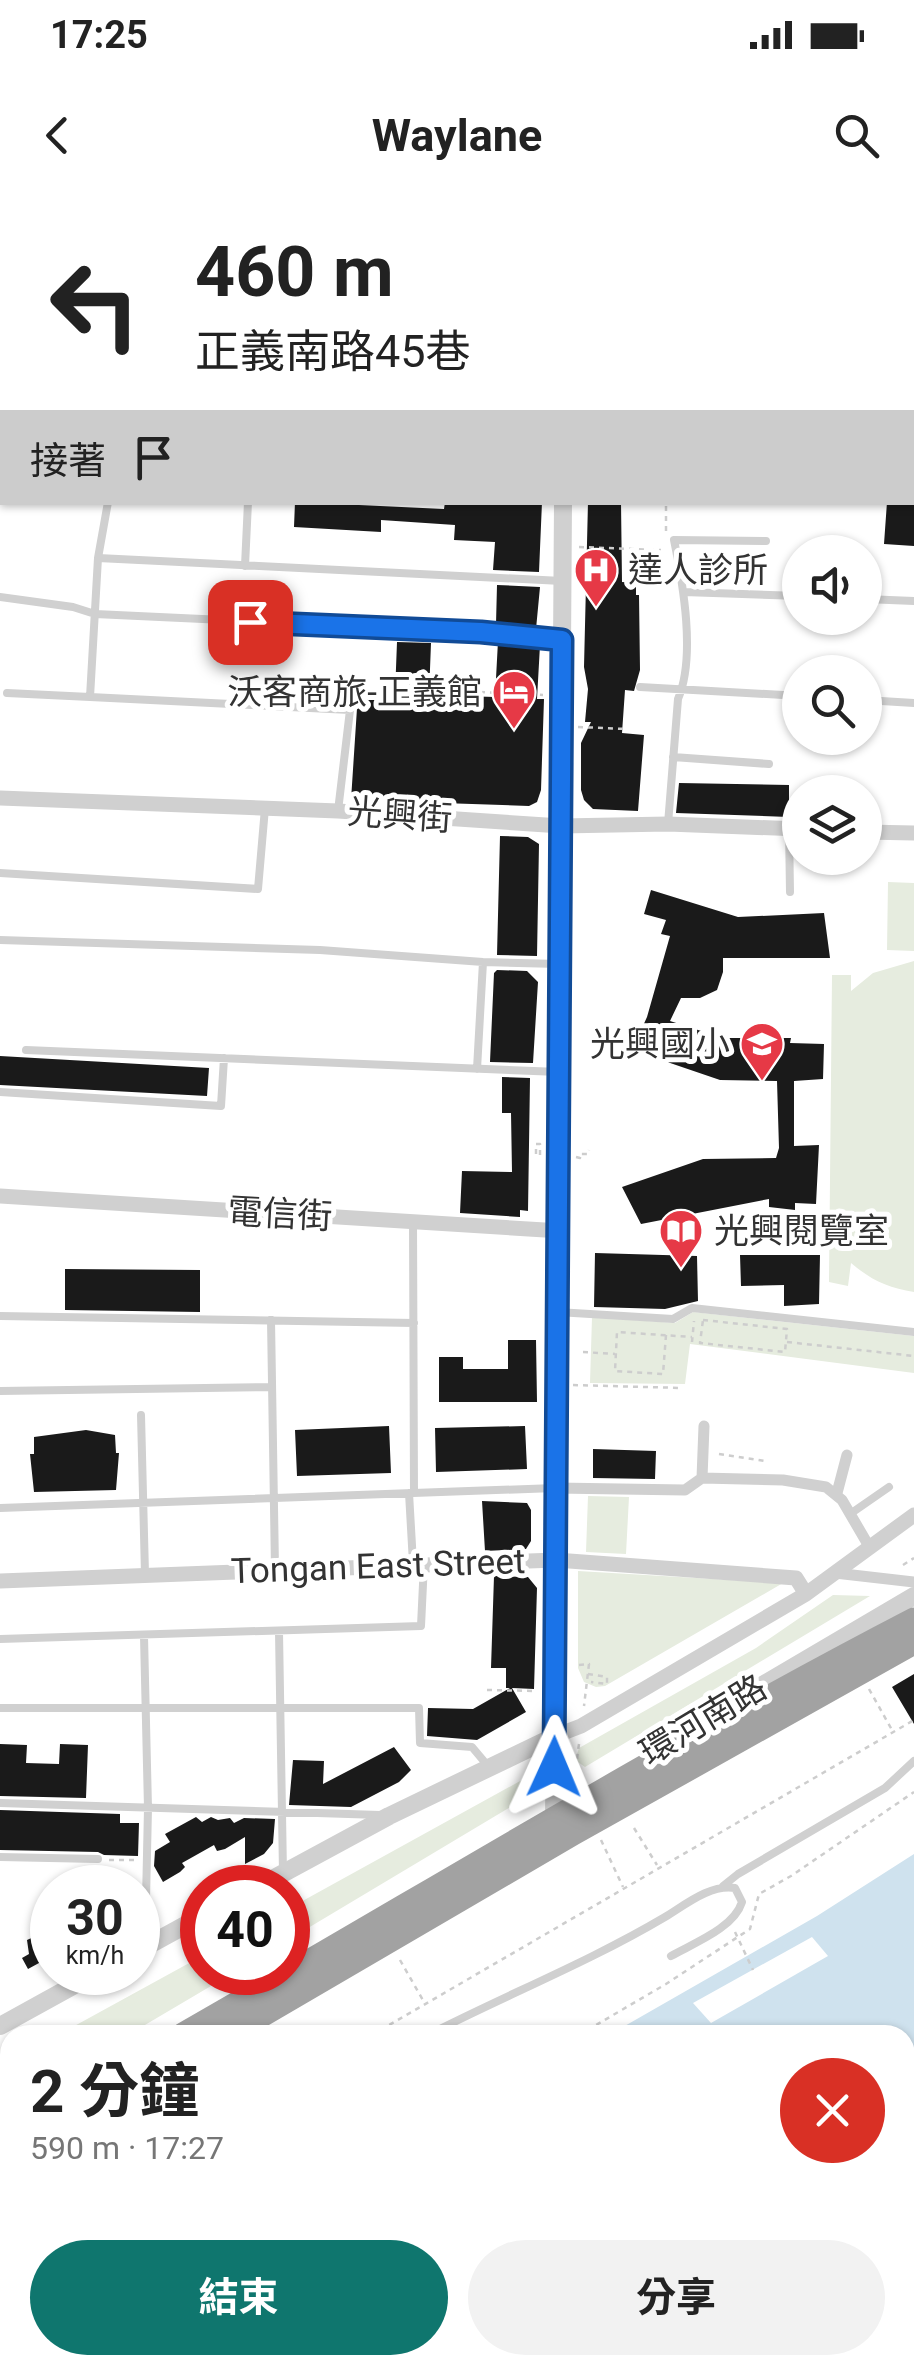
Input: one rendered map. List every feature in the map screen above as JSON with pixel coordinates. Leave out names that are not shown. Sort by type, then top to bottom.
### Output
[{"type":"highway","points":[[200,2025],[563,1814],[914,1620]]},
{"type":"highway","points":[[244,2025],[657,1786],[914,1645]]},
{"type":"street","points":[[554,1848],[563,505]]},
{"type":"street","name":"光興街","points":[[0,798],[338,811],[561,826],[668,824],[782,829]]},
{"type":"street","points":[[882,832],[914,833]]},
{"type":"street","name":"電信街","points":[[0,1196],[560,1231]]},
{"type":"street","points":[[702,1478],[704,1426]]},
{"type":"street","points":[[837,1494],[847,1455]]},
{"type":"street","points":[[556,1488],[685,1490],[702,1478],[782,1480],[826,1488],[837,1494],[870,1548]]},
{"type":"street","points":[[298,1865],[488,1766],[582,1726],[806,1594],[914,1515]]},
{"type":"street","name":"Tongan East Street","points":[[0,1581],[556,1560],[796,1578],[806,1594]]},
{"type":"street","points":[[835,1573],[914,1582]]},
{"type":"street","name":"環河南路","points":[[310,1956],[914,1596]]},
{"type":"street","points":[[244,2025],[914,1645]]},
{"type":"street","points":[[2,2025],[56,1995]]},
{"type":"street","name":"環河南路","points":[[186,2025],[241,1995]]},
{"type":"lane","points":[[90,697],[98,558],[107,505]]},
{"type":"lane","points":[[245,566],[248,505]]},
{"type":"lane","points":[[668,824],[678,699],[685,681],[684,592],[674,540],[766,542]]},
{"type":"lane","points":[[98,558],[562,582]]},
{"type":"lane","points":[[684,592],[782,595]]},
{"type":"lane","points":[[0,597],[73,606],[95,614],[481,632],[562,640]]},
{"type":"lane","points":[[882,600],[914,601]]},
{"type":"lane","points":[[640,687],[782,695]]},
{"type":"lane","points":[[6,693],[350,710],[338,811]]},
{"type":"lane","points":[[882,701],[914,703]]},
{"type":"lane","points":[[674,757],[769,764]]},
{"type":"lane","points":[[0,872],[258,889],[266,808]]},
{"type":"lane","points":[[790,892],[791,875]]},
{"type":"lane","points":[[0,940],[320,950],[559,964]]},
{"type":"lane","points":[[477,1069],[483,962]]},
{"type":"lane","points":[[26,1050],[559,1072]]},
{"type":"lane","points":[[0,1092],[221,1106],[224,1058]]},
{"type":"lane","points":[[0,1639],[421,1626],[412,1493],[413,1222]]},
{"type":"lane","points":[[557,1312],[674,1319],[692,1308],[914,1332]]},
{"type":"lane","points":[[0,1316],[414,1323]]},
{"type":"lane","points":[[270,1320],[275,1569]]},
{"type":"lane","points":[[0,1391],[272,1386]]},
{"type":"lane","points":[[141,1415],[145,1574]]},
{"type":"lane","points":[[850,1514],[889,1487]]},
{"type":"lane","points":[[0,1508],[556,1488]]},
{"type":"lane","points":[[279,1632],[283,1865]]},
{"type":"lane","points":[[144,1636],[146,1865]]},
{"type":"lane","points":[[0,1708],[419,1708],[420,1743],[472,1747],[488,1766]]},
{"type":"lane","points":[[449,2025],[626,1940],[723,1886],[885,1788],[914,1761]]},
{"type":"lane","points":[[0,1803],[389,1816]]},
{"type":"lane","points":[[0,1857],[98,1859]]},
{"type":"lane","points":[[671,1956],[740,1911],[742,1902],[734,1888],[723,1886]]},
{"type":"path","points":[[666,505],[666,551]]},
{"type":"path","points":[[563,546],[676,551]]},
{"type":"path","points":[[460,691],[562,696]]},
{"type":"path","points":[[562,726],[627,729]]},
{"type":"path","points":[[534,1144],[540,1144],[540,1154],[536,1154],[536,1144],[540,1144],[540,1156]]},
{"type":"path","points":[[692,1336],[695,1310]]},
{"type":"path","points":[[702,1320],[787,1329],[786,1342],[785,1352],[700,1343],[702,1320]]},
{"type":"path","points":[[666,1335],[663,1374],[615,1372],[618,1332],[692,1336],[701,1332]]},
{"type":"path","points":[[786,1342],[914,1356]]},
{"type":"path","points":[[583,1352],[616,1354]]},
{"type":"path","points":[[557,1385],[682,1388]]},
{"type":"path","points":[[724,1455],[765,1461]]},
{"type":"path","points":[[579,1665],[589,1664]]},
{"type":"path","points":[[588,1674],[608,1677],[606,1684],[591,1682],[592,1675],[607,1677],[606,1688]]},
{"type":"path","points":[[486,1690],[541,1688]]},
{"type":"path","points":[[868,1688],[892,1731]]},
{"type":"path","points":[[389,2025],[914,1720]]},
{"type":"path","points":[[791,1876],[914,1792]]},
{"type":"path","points":[[634,1828],[658,1867]]},
{"type":"path","points":[[98,1859],[146,1861]]},
{"type":"path","points":[[730,1921],[753,1970]]},
{"type":"path","points":[[400,1960],[425,2004]]},
{"type":"path","points":[[596,2025],[666,1984]]},
{"type":"shaded area","points":[[888,882],[914,883],[914,951],[887,950]]},
{"type":"shaded area","points":[[914,961],[914,1292],[880,1282],[851,1263],[848,1286],[829,1282],[832,975],[851,975],[851,991],[873,973]]},
{"type":"shaded area","points":[[693,1312],[914,1336],[914,1373],[690,1344],[685,1384],[590,1383],[592,1317],[675,1323]]},
{"type":"shaded area","points":[[588,1496],[629,1497],[626,1554],[586,1552]]},
{"type":"shaded area","points":[[578,1571],[783,1583],[605,1686],[596,1687],[584,1682],[578,1668]]},
{"type":"shaded area","points":[[833,1595],[870,1596],[585,1767],[575,1760],[579,1748],[756,1648]]},
{"type":"shaded area","points":[[522,1780],[522,1800],[310,1927],[310,1897]]},
{"type":"shaded area","points":[[180,1968],[180,1995],[196,1995],[145,2025],[76,2025],[131,1995],[160,1995],[160,1979]]},
{"type":"water","points":[[914,1854],[914,2025],[626,2025],[817,1916]]},
{"type":"pier","points":[[812,1937],[828,1956],[711,2023],[693,2003]]},
{"type":"building","points":[[295,505],[444,509],[445,505],[542,505],[539,572],[493,570],[495,542],[454,540],[455,525],[381,520],[381,532],[294,527]]},
{"type":"building","points":[[588,505],[621,505],[622,582],[636,583],[639,595],[640,670],[634,691],[625,690],[622,733],[644,735],[638,811],[593,809],[584,800],[581,743],[591,722],[585,722],[588,689],[584,667]]},
{"type":"building","points":[[887,505],[914,505],[914,546],[884,544]]},
{"type":"building","points":[[497,585],[540,587],[536,629],[496,624]]},
{"type":"building","points":[[498,641],[540,645],[537,699],[544,699],[541,790],[537,802],[529,806],[351,800],[358,693],[395,694],[397,642],[431,643],[429,695],[495,697]]},
{"type":"building","points":[[679,783],[782,785],[782,817],[676,813]]},
{"type":"building","points":[[500,836],[528,837],[539,844],[537,956],[497,955]]},
{"type":"building","points":[[651,890],[738,917],[824,913],[830,958],[723,958],[717,990],[700,998],[681,998],[670,1021],[723,1038],[791,1038],[790,1043],[824,1044],[823,1079],[794,1081],[794,1146],[819,1145],[816,1204],[795,1203],[795,1210],[769,1207],[769,1199],[641,1224],[622,1187],[703,1159],[776,1158],[779,1148],[777,1081],[720,1080],[632,1050],[647,1017],[670,936],[661,934],[666,920],[644,914]]},
{"type":"building","points":[[497,970],[527,971],[538,982],[533,1063],[490,1062]]},
{"type":"building","points":[[0,1056],[209,1068],[207,1096],[0,1085]]},
{"type":"building","points":[[502,1077],[530,1078],[528,1211],[520,1210],[520,1217],[460,1213],[462,1171],[512,1172],[511,1113],[502,1113]]},
{"type":"building","points":[[595,1253],[697,1256],[698,1301],[665,1309],[594,1307]]},
{"type":"building","points":[[740,1255],[820,1255],[819,1304],[784,1306],[784,1285],[741,1286]]},
{"type":"building","points":[[65,1269],[200,1270],[200,1312],[65,1310]]},
{"type":"building","points":[[508,1340],[536,1340],[537,1402],[439,1402],[439,1357],[463,1357],[463,1369],[508,1369]]},
{"type":"building","points":[[389,1426],[391,1473],[297,1476],[295,1430]]},
{"type":"building","points":[[525,1426],[527,1469],[436,1472],[435,1428]]},
{"type":"building","points":[[86,1430],[115,1435],[119,1453],[116,1490],[34,1492],[30,1454],[34,1454],[34,1437]]},
{"type":"building","points":[[593,1449],[656,1451],[655,1479],[593,1478]]},
{"type":"building","points":[[482,1501],[527,1503],[531,1510],[531,1541],[526,1549],[485,1551]]},
{"type":"building","points":[[494,1576],[528,1577],[537,1588],[534,1689],[512,1688],[526,1712],[477,1740],[427,1736],[428,1708],[473,1709],[510,1688],[506,1688],[506,1668],[491,1668]]},
{"type":"building","points":[[914,1674],[914,1724],[892,1687]]},
{"type":"building","points":[[0,1744],[27,1745],[26,1763],[59,1764],[60,1744],[88,1745],[86,1798],[0,1796]]},
{"type":"building","points":[[394,1747],[411,1770],[399,1782],[351,1807],[289,1805],[293,1760],[324,1761],[323,1784]]},
{"type":"building","points":[[0,1810],[120,1814],[120,1823],[139,1823],[138,1856],[0,1850]]},
{"type":"building","points":[[196,1817],[202,1822],[211,1817],[230,1818],[234,1823],[244,1818],[275,1819],[273,1843],[264,1854],[245,1864],[245,1837],[225,1849],[217,1851],[214,1845],[182,1863],[180,1872],[163,1882],[160,1865],[154,1865],[155,1851],[170,1842],[165,1834]]},
{"type":"building","points":[[30,1939],[30,1968],[28,1969],[22,1958],[29,1954]]},
{"type":"place","name":"達人診所","points":[[596,608]]},
{"type":"place","name":"沃客商旅-正義館","points":[[514,730]]},
{"type":"place","name":"光興國小","points":[[762,1082]]},
{"type":"place","name":"光興閱覽室","points":[[681,1269]]},
{"type":"route","points":[[250,622],[481,632],[562,640],[554,1767]]}]
